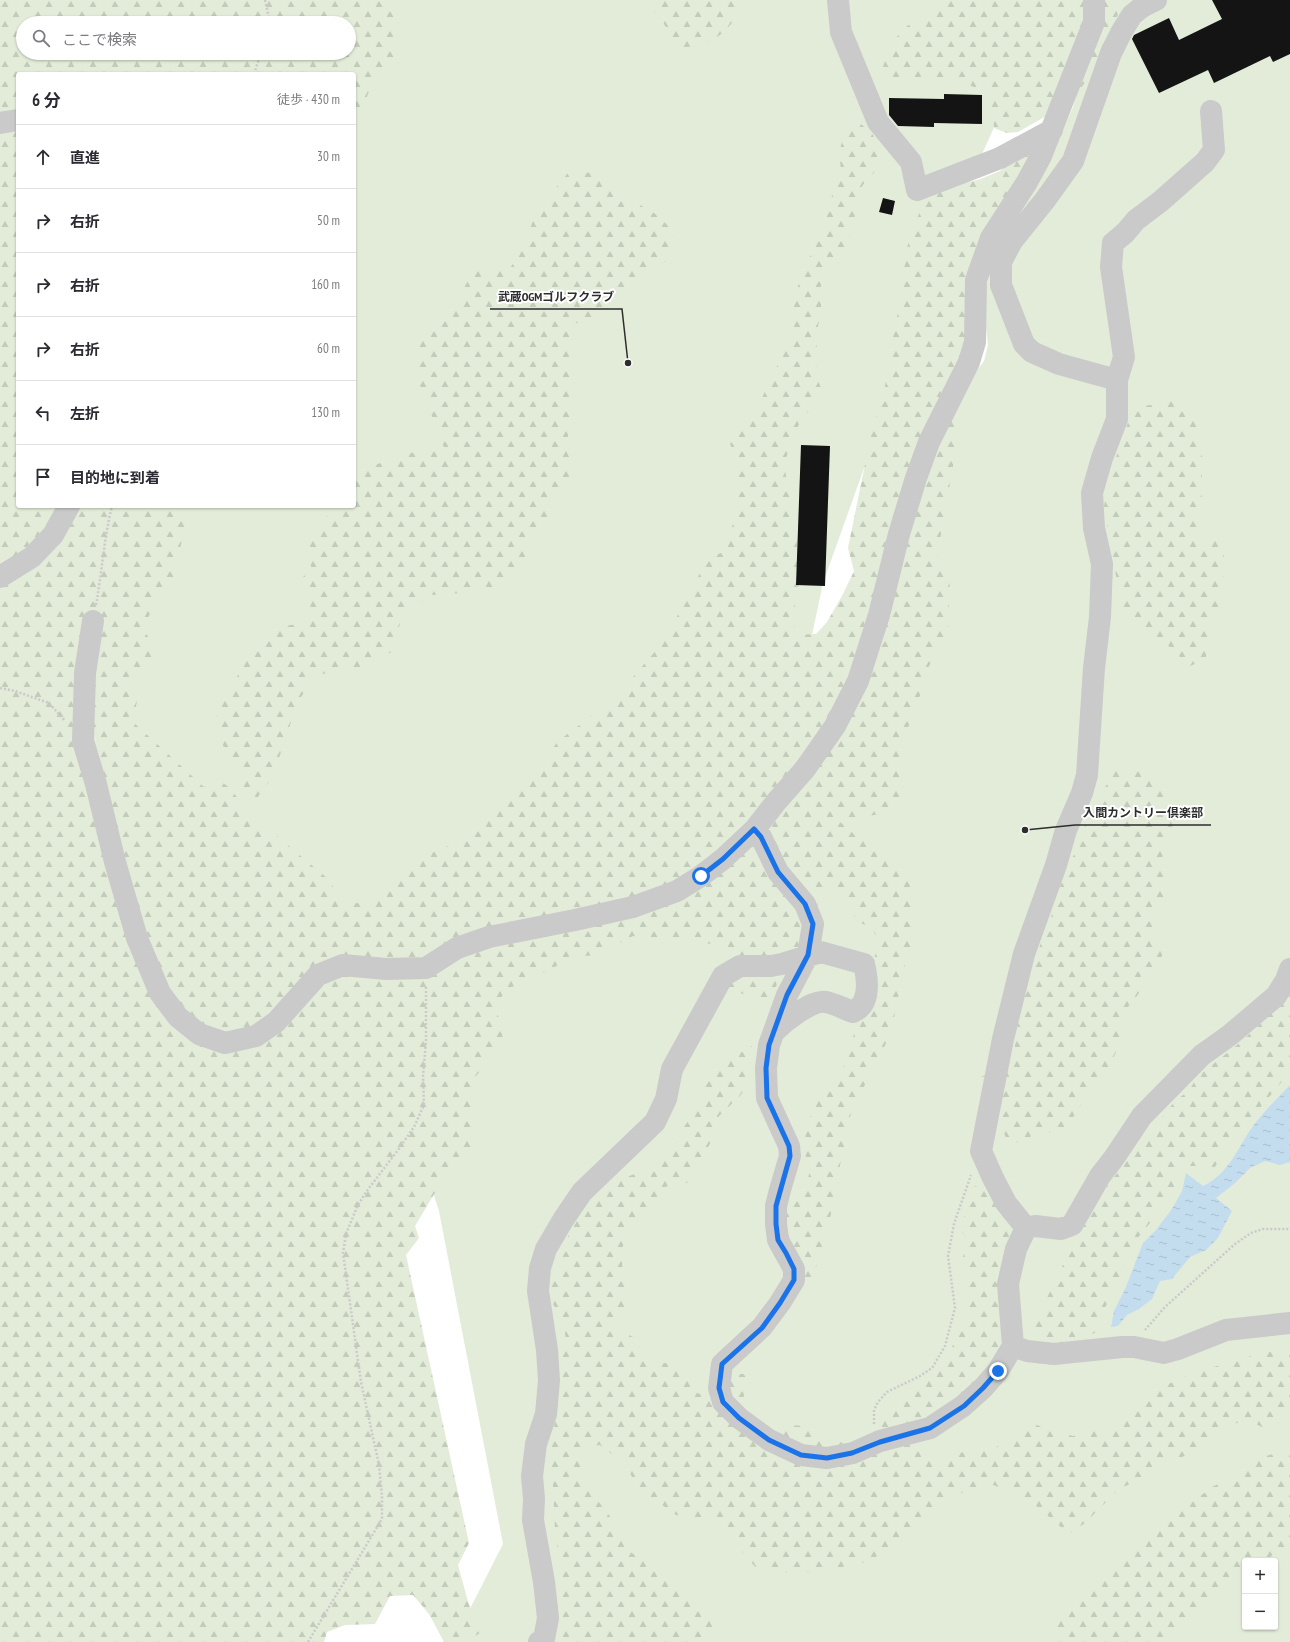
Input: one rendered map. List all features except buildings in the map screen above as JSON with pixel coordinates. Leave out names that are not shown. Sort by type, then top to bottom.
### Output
[{"type":"street","points":[[838,0],[841,32],[878,122],[911,162],[917,190],[1000,158],[1052,130]]},
{"type":"street","points":[[1094,0],[1094,22],[1041,156],[1027,182],[991,238],[1001,262],[1001,285],[1024,344],[1032,352],[1059,364],[1117,380]]},
{"type":"street","points":[[93,621],[85,672],[83,741],[96,784],[114,862],[137,938],[160,993],[178,1016],[199,1034],[225,1044],[256,1036],[276,1022],[318,975],[343,965],[386,969],[426,968],[457,948],[489,937],[633,907],[678,890],[701,876],[723,859],[754,829],[804,768],[835,726],[858,681],[879,615],[899,534],[928,442],[968,362],[975,342],[976,280],[996,251],[1012,241],[1045,200],[1073,161],[1111,53],[1122,31],[1132,15],[1142,7],[1156,0]]},
{"type":"street","points":[[1026,1228],[1006,1203],[981,1150],[1003,1039],[1024,954],[1056,865],[1066,830],[1082,793],[1087,775],[1094,668],[1100,617],[1102,564],[1094,528],[1092,493],[1102,458],[1117,419],[1117,380],[1124,356],[1111,267],[1113,243],[1125,233],[1136,220],[1161,201],[1205,162],[1214,150],[1211,111]]},
{"type":"street","points":[[0,123],[16,120]]},
{"type":"street","points":[[0,577],[32,557],[37,552],[53,535],[69,508]]},
{"type":"street","points":[[754,829],[761,837],[778,872],[805,904],[813,924],[808,955],[787,995],[769,1045],[766,1068],[767,1098],[789,1146],[790,1156],[776,1206],[778,1240],[794,1269],[794,1280],[762,1328],[722,1364],[719,1388],[723,1402],[739,1418],[769,1440],[801,1455],[827,1458],[852,1453],[880,1442],[930,1428],[964,1406],[983,1388],[998,1371],[1013,1346],[1008,1284],[1016,1249],[1026,1228]]},
{"type":"street","points":[[539,1642],[544,1639],[548,1618],[544,1582],[533,1520],[534,1499],[532,1476],[536,1444],[546,1414],[549,1380],[547,1350],[538,1291],[540,1268],[546,1249],[562,1220],[582,1192],[655,1122],[666,1099],[672,1069],[723,976],[740,966],[771,966],[821,952],[864,964],[867,977],[867,992],[859,1009],[853,1012],[824,1002],[809,1006],[790,1017],[775,1031]]},
{"type":"street","points":[[1026,1228],[1034,1226],[1060,1229],[1072,1225],[1100,1176],[1142,1116],[1202,1055],[1230,1035],[1276,996],[1286,980],[1290,968]]},
{"type":"street","points":[[1013,1346],[1027,1351],[1054,1354],[1122,1347],[1164,1353],[1226,1330],[1290,1323]]},
{"type":"path","points":[[265,0],[268,16]]},
{"type":"path","points":[[255,72],[258,60]]},
{"type":"path","points":[[93,621],[102,575],[106,529],[111,508]]},
{"type":"path","points":[[0,688],[15,691],[49,703],[83,741]]},
{"type":"path","points":[[308,1642],[382,1519],[382,1496],[378,1465],[361,1382],[344,1253],[346,1234],[356,1207],[414,1127],[424,1105],[423,1076],[426,1042],[426,968]]},
{"type":"path","points":[[880,1442],[874,1426],[874,1410],[878,1402],[887,1392],[920,1376],[932,1368],[945,1346],[955,1308],[948,1256],[954,1224],[981,1150]]},
{"type":"path","points":[[1134,1348],[1150,1324],[1165,1307],[1235,1244],[1250,1233],[1263,1229],[1290,1229]]},
{"type":"green space","points":[[0,0],[394,0],[396,55],[371,87],[356,122],[356,72],[16,72],[16,508],[190,508],[172,583],[154,605],[143,629],[155,647],[144,676],[127,684],[138,698],[132,721],[204,787],[222,782],[231,789],[246,810],[327,878],[341,898],[370,907],[384,895],[412,861],[475,835],[508,793],[536,776],[557,742],[615,698],[664,641],[708,558],[726,551],[739,500],[739,465],[730,444],[754,417],[771,377],[794,336],[794,297],[805,267],[820,235],[841,170],[839,153],[843,138],[860,123],[873,135],[881,157],[877,169],[862,186],[851,232],[837,261],[821,281],[821,309],[817,332],[816,375],[824,396],[801,419],[784,463],[801,570],[795,604],[794,635],[816,634],[827,622],[854,571],[848,548],[872,430],[883,398],[895,325],[903,292],[904,269],[910,231],[925,203],[948,187],[981,179],[1000,171],[1011,161],[1023,155],[1032,156],[1019,177],[970,334],[951,383],[960,427],[936,562],[950,572],[948,634],[929,666],[914,715],[904,736],[901,768],[905,793],[886,813],[839,821],[855,835],[895,858],[910,880],[914,937],[905,964],[891,1032],[872,1074],[853,1103],[839,1170],[836,1196],[815,1271],[806,1288],[796,1295],[781,1288],[780,1263],[783,1217],[803,1191],[810,1172],[803,1147],[809,1120],[817,1099],[846,1063],[852,1048],[855,1024],[866,1011],[872,965],[880,940],[870,927],[856,921],[853,910],[840,889],[828,886],[820,893],[816,912],[804,943],[779,973],[774,997],[755,997],[740,993],[728,995],[726,988],[744,958],[728,954],[715,945],[685,938],[660,939],[633,936],[597,955],[571,957],[548,971],[523,978],[502,996],[496,1009],[502,1028],[503,1045],[475,1077],[475,1141],[459,1165],[436,1191],[415,1226],[419,1238],[406,1255],[469,1543],[458,1565],[468,1602],[480,1633],[463,1641],[444,1642],[429,1614],[413,1595],[390,1596],[375,1624],[345,1625],[327,1632],[324,1642],[0,1642]]},
{"type":"green space","points":[[342,0],[1051,0],[953,219],[823,583],[812,635],[388,956],[94,748],[178,508],[356,508],[356,72],[354,72],[351,60],[356,60],[356,16],[347,16]]},
{"type":"green space","points":[[643,0],[737,0],[732,22],[720,35],[701,45],[679,47],[660,18]]},
{"type":"green space","points":[[935,0],[1124,0],[1096,67],[1071,102],[1018,132],[1007,133],[994,128],[991,94],[969,85],[938,77],[889,79],[882,70],[891,43],[907,26],[934,13]]},
{"type":"green space","points":[[1103,0],[1290,0],[1290,1642],[453,1642],[503,1544],[439,1211],[422,1159],[438,984],[626,920],[921,489],[970,380],[984,361],[988,345],[983,300],[990,269],[1050,156],[1073,107]]},
{"type":"green space","points":[[572,168],[600,176],[617,192],[654,213],[673,230],[672,261],[649,264],[640,283],[621,298],[598,315],[569,326],[573,373],[573,418],[565,447],[576,474],[545,507],[554,521],[532,540],[519,572],[496,588],[462,593],[431,595],[401,619],[393,651],[368,666],[339,670],[314,676],[297,704],[277,764],[269,782],[257,798],[244,792],[241,767],[224,748],[218,731],[216,708],[231,689],[251,648],[278,627],[297,624],[311,616],[310,599],[300,581],[311,567],[310,547],[312,536],[315,531],[326,521],[327,513],[331,508],[356,508],[356,478],[375,465],[396,457],[429,448],[445,450],[417,378],[420,342],[459,297],[476,266],[508,271],[523,249],[536,212]]},
{"type":"green space","points":[[1180,400],[1199,420],[1202,445],[1202,496],[1196,520],[1200,537],[1215,538],[1224,550],[1223,584],[1218,599],[1219,616],[1210,626],[1207,638],[1206,659],[1188,667],[1175,651],[1154,635],[1136,628],[1123,608],[1104,506],[1112,469],[1133,408]]},
{"type":"green space","points":[[1128,767],[1149,774],[1162,789],[1173,828],[1165,845],[1162,859],[1166,884],[1165,896],[1158,902],[1152,915],[1153,930],[1163,952],[1160,964],[1144,970],[1139,980],[1142,989],[1131,1004],[1122,1012],[1123,1031],[1120,1044],[1106,1073],[1095,1080],[1082,1095],[1081,1105],[1074,1116],[1063,1128],[1047,1133],[1035,1132],[1027,1140],[1014,1143],[1006,1138],[985,1095],[976,1092],[977,1078],[999,1073],[1012,1067],[1023,998],[1033,971],[1035,958],[1051,918],[1055,898],[1076,850],[1085,835],[1085,825],[1088,816],[1102,798],[1104,789],[1115,771]]},
{"type":"green space","points":[[1290,995],[1290,1072],[1227,1147],[1213,1170],[1199,1166],[1180,1166],[1176,1184],[1166,1203],[1132,1245],[1116,1287],[1100,1317],[1098,1332],[1060,1344],[1035,1338],[1030,1333],[1075,1240],[1103,1192],[1126,1161],[1176,1100],[1189,1091],[1197,1077],[1242,1041]]},
{"type":"green space","points":[[752,1046],[752,1055],[743,1066],[749,1083],[740,1096],[719,1116],[714,1124],[711,1142],[687,1183],[671,1185],[660,1192],[653,1211],[636,1220],[631,1225],[625,1238],[623,1248],[622,1267],[627,1302],[626,1312],[616,1318],[618,1329],[633,1337],[648,1357],[664,1363],[681,1364],[690,1374],[697,1393],[707,1395],[713,1383],[730,1374],[743,1374],[752,1377],[744,1395],[746,1408],[754,1418],[776,1433],[792,1426],[800,1426],[816,1428],[830,1440],[835,1442],[852,1441],[867,1436],[912,1389],[931,1379],[944,1365],[962,1325],[968,1317],[963,1258],[967,1239],[961,1230],[983,1165],[1010,1224],[1002,1309],[1002,1354],[926,1438],[924,1445],[928,1460],[947,1458],[963,1452],[996,1447],[1022,1431],[1028,1420],[1043,1428],[1073,1436],[1105,1428],[1121,1421],[1145,1397],[1166,1385],[1193,1373],[1258,1354],[1290,1349],[1290,1412],[1267,1430],[1247,1419],[1214,1432],[1202,1450],[1164,1463],[1144,1479],[1120,1488],[1085,1523],[1069,1534],[1027,1498],[988,1483],[953,1496],[925,1522],[870,1561],[823,1571],[797,1573],[758,1570],[715,1521],[676,1515],[637,1487],[626,1465],[600,1445],[578,1448],[583,1482],[612,1519],[629,1551],[681,1587],[715,1624],[702,1642],[565,1642],[556,1615],[556,1599],[561,1573],[555,1530],[551,1444],[555,1421],[558,1356],[566,1344],[564,1323],[549,1297],[552,1278],[562,1268],[563,1254],[570,1230],[578,1214],[595,1195],[613,1182],[648,1169],[664,1159],[676,1146],[680,1133],[703,1099],[707,1072],[714,1068],[724,1067],[735,1056]]},
{"type":"green space","points":[[1280,1452],[1290,1453],[1290,1544],[1269,1558],[1242,1558],[1242,1576],[1232,1583],[1187,1627],[1164,1642],[1054,1642],[1053,1628],[1080,1598],[1113,1568],[1137,1542],[1152,1533],[1212,1487],[1239,1473],[1259,1458]]},
{"type":"water","points":[[1290,1085],[1290,1162],[1280,1165],[1265,1161],[1250,1168],[1234,1184],[1216,1198],[1232,1211],[1218,1238],[1206,1250],[1190,1257],[1172,1279],[1160,1281],[1152,1299],[1139,1309],[1127,1315],[1118,1326],[1111,1327],[1114,1311],[1125,1289],[1143,1243],[1155,1231],[1172,1209],[1182,1191],[1186,1173],[1203,1186],[1213,1180],[1234,1157],[1250,1130],[1261,1116]]},
{"type":"place","name":"武蔵OGMゴルフクラブ","points":[[628,363]]},
{"type":"place","name":"入間カントリー倶楽部","points":[[1025,830]]},
{"type":"route","points":[[701,876],[723,859],[754,829],[761,837],[778,872],[805,904],[813,924],[808,955],[787,995],[769,1045],[766,1068],[767,1098],[777,1123],[789,1146],[790,1156],[776,1206],[776,1224],[778,1240],[794,1269],[794,1280],[762,1328],[722,1364],[719,1388],[723,1402],[739,1418],[769,1440],[801,1455],[827,1458],[852,1453],[880,1442],[930,1428],[964,1406],[998,1371]]}]
